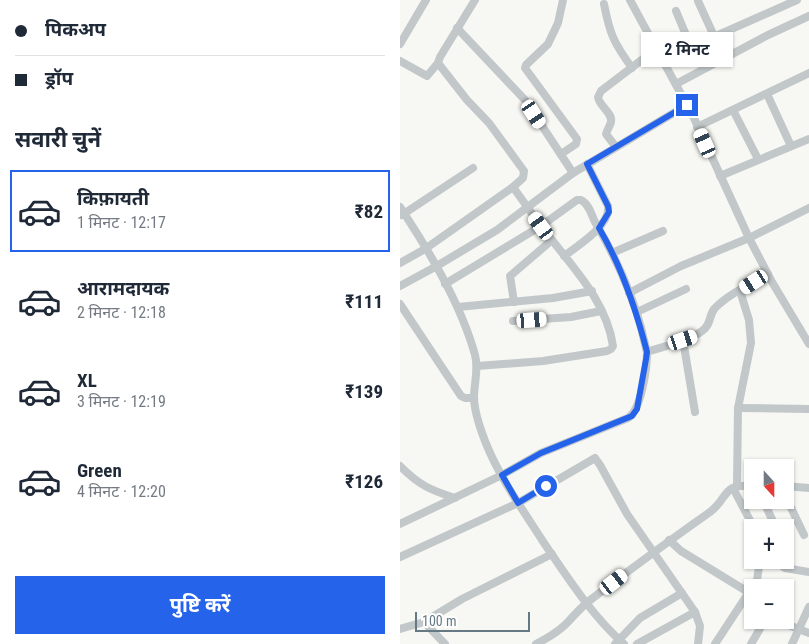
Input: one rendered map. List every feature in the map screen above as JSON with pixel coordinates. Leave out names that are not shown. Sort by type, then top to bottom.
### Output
[{"type":"street","points":[[400,44],[426,0]]},
{"type":"street","points":[[400,60],[426,76],[438,63],[475,0]]},
{"type":"street","points":[[560,154],[576,144],[577,139],[525,68],[526,64],[548,44],[558,23],[563,0]]},
{"type":"street","points":[[630,0],[687,105],[749,238],[768,274],[806,330],[809,344]]},
{"type":"street","points":[[665,64],[691,47],[797,0]]},
{"type":"street","points":[[698,2],[714,36]]},
{"type":"street","points":[[604,4],[612,39],[632,68]]},
{"type":"street","points":[[676,11],[691,47]]},
{"type":"street","points":[[676,84],[768,35],[809,16]]},
{"type":"street","points":[[458,28],[525,100],[573,173]]},
{"type":"street","points":[[616,147],[606,134],[611,123],[611,117],[598,101],[598,97],[602,91],[656,49]]},
{"type":"street","points":[[400,262],[425,249],[524,178],[524,171],[489,123],[467,100],[438,63]]},
{"type":"street","points":[[698,127],[809,73]]},
{"type":"street","points":[[767,94],[791,146]]},
{"type":"street","points":[[400,286],[436,267],[497,230],[573,173],[687,105]]},
{"type":"street","points":[[733,110],[758,160]]},
{"type":"street","points":[[720,176],[809,138]]},
{"type":"street","points":[[564,256],[599,228],[609,212],[587,164]]},
{"type":"street","points":[[473,168],[402,212],[458,307],[476,357],[474,398],[485,441],[518,503],[587,603],[619,643],[645,614],[682,592]]},
{"type":"street","points":[[477,366],[543,361],[611,349],[613,346],[592,291],[527,208],[513,187]]},
{"type":"street","points":[[400,524],[502,475],[541,453],[632,416],[637,409],[643,382],[647,352],[637,312],[612,253],[586,204],[581,200],[577,200],[541,226],[445,284]]},
{"type":"street","points":[[629,293],[681,266],[749,238],[809,208]]},
{"type":"street","points":[[612,253],[663,230]]},
{"type":"street","points":[[514,302],[510,276],[552,240]]},
{"type":"street","points":[[647,352],[694,336],[707,327],[712,312],[716,308],[768,274]]},
{"type":"street","points":[[637,312],[686,290]]},
{"type":"street","points":[[458,307],[553,298],[592,291]]},
{"type":"street","points":[[740,291],[749,320],[751,342],[738,408],[735,487],[750,519]]},
{"type":"street","points":[[400,304],[460,396],[474,398]]},
{"type":"street","points":[[512,321],[571,317],[601,311]]},
{"type":"street","points":[[683,340],[694,412]]},
{"type":"street","points":[[738,408],[809,409]]},
{"type":"street","points":[[400,558],[518,503],[595,458],[628,514],[695,612],[700,626],[698,644]]},
{"type":"street","points":[[400,466],[413,479],[428,489],[455,498]]},
{"type":"street","points":[[536,644],[558,631],[587,603],[654,551],[715,508],[725,494],[735,487],[744,486]]},
{"type":"street","points":[[794,487],[807,488],[809,497]]},
{"type":"street","points":[[791,509],[804,535]]},
{"type":"street","points":[[669,540],[681,551],[744,590]]},
{"type":"street","points":[[400,629],[424,622],[462,599],[552,554]]},
{"type":"street","points":[[793,569],[809,572]]},
{"type":"street","points":[[715,644],[744,598]]},
{"type":"street","points":[[792,644],[809,607]]},
{"type":"street","points":[[637,644],[695,612]]},
{"type":"street","points":[[424,622],[445,644]]},
{"type":"street","points":[[794,628],[809,633]]},
{"type":"street","points":[[751,644],[760,629]]},
{"type":"route","points":[[546,486],[518,503],[502,475],[541,453],[632,416],[637,409],[647,352],[637,312],[623,277],[599,228],[609,212],[608,206],[587,164],[687,105]]}]
